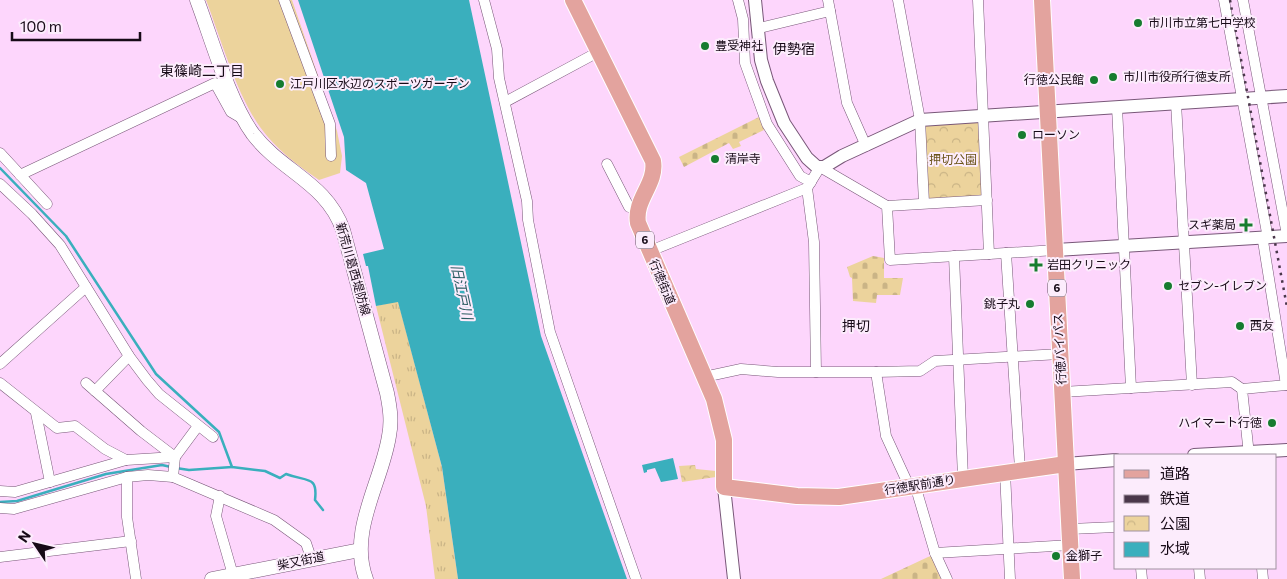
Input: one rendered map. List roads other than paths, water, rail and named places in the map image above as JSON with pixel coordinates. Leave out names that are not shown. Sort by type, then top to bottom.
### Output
[{"type":"main road","name":"新荒川葛西堤防線","points":[[197,0],[243,119],[269,153],[324,196],[335,210],[347,243],[385,384],[391,414],[389,437],[363,530],[360,550],[366,579]]},
{"type":"main road","name":"行徳バイパス","points":[[1042,0],[1072,579]]},
{"type":"main road","points":[[579,2],[600,51],[653,161],[652,179],[638,209]]},
{"type":"main road","name":"行徳街道","points":[[638,209],[638,223],[714,399],[724,440],[724,488]]},
{"type":"main road","name":"行徳駅前通り","points":[[724,488],[820,497],[858,494],[1012,470],[1066,464]]},
{"type":"main road","name":"柴又街道","points":[[212,579],[239,576],[312,558],[360,550]]},
{"type":"street","points":[[284,0],[330,124],[331,156]]},
{"type":"street","points":[[484,0],[497,49],[499,78],[525,193],[550,332],[636,579]]},
{"type":"street","points":[[738,0],[743,18],[745,63],[767,124],[800,176],[809,185],[814,242],[816,372]]},
{"type":"street","points":[[755,0],[761,60],[777,108],[807,158],[887,206],[987,200]]},
{"type":"street","points":[[828,0],[847,103],[866,146]]},
{"type":"street","points":[[898,0],[920,120],[924,203]]},
{"type":"street","points":[[978,0],[989,254]]},
{"type":"street","points":[[1062,392],[1232,382],[1242,389],[1286,385],[1263,241],[1268,233],[1224,0]]},
{"type":"street","points":[[887,206],[890,260],[1287,235],[1243,0]]},
{"type":"street","points":[[758,28],[830,11]]},
{"type":"street","points":[[505,102],[600,51]]},
{"type":"street","points":[[20,175],[215,83],[231,112],[243,119]]},
{"type":"street","points":[[820,167],[827,166],[842,156],[920,120],[1287,96]]},
{"type":"street","points":[[1176,103],[1192,385]]},
{"type":"street","points":[[1117,107],[1132,388]]},
{"type":"street","points":[[0,153],[47,204]]},
{"type":"street","points":[[607,164],[629,207],[638,209]]},
{"type":"street","points":[[650,252],[809,185],[820,167]]},
{"type":"street","points":[[0,184],[32,214],[60,245],[130,356],[159,394],[213,437]]},
{"type":"street","points":[[1006,253],[1012,357],[1012,470],[1008,548],[1010,579]]},
{"type":"street","points":[[954,256],[963,478]]},
{"type":"street","points":[[0,364],[86,287]]},
{"type":"street","points":[[704,377],[741,369],[778,372],[920,371],[935,361],[1060,354]]},
{"type":"street","points":[[95,390],[130,356]]},
{"type":"street","points":[[876,372],[886,436],[912,486],[935,553],[947,579]]},
{"type":"street","points":[[0,383],[57,428],[75,426],[105,449],[126,460]]},
{"type":"street","points":[[86,383],[141,431],[175,457]]},
{"type":"street","points":[[1242,389],[1249,454],[1273,454],[1287,450]]},
{"type":"street","points":[[36,413],[50,482]]},
{"type":"street","points":[[173,477],[175,457],[198,426]]},
{"type":"street","points":[[0,491],[15,492],[98,466],[126,460],[175,457]]},
{"type":"street","name":"行徳駅前通り","points":[[1066,464],[1114,460]]},
{"type":"street","points":[[0,508],[14,509],[127,476],[148,474],[173,477],[274,520],[306,543],[312,558]]},
{"type":"street","points":[[127,476],[127,517],[136,579]]},
{"type":"street","name":"行徳街道","points":[[724,488],[734,579]]},
{"type":"street","points":[[220,496],[216,516],[239,576]]},
{"type":"street","points":[[935,553],[1008,548],[1114,527]]},
{"type":"street","points":[[0,557],[131,541]]},
{"type":"water","name":"旧江戸川","points":[[298,0],[469,0],[541,336],[627,579],[458,579],[442,467],[398,302],[376,306],[368,266],[366,266],[363,254],[384,249],[366,183],[346,170],[344,137]]},
{"type":"water","points":[[673,458],[678,479],[661,482],[655,468],[644,473],[642,465]]},
{"type":"waterway","points":[[0,168],[66,236],[156,374],[219,432],[232,467],[265,471],[280,478],[286,474],[310,481],[315,487],[315,500],[323,510]]},
{"type":"waterway","points":[[0,502],[17,501],[106,474],[162,465],[171,467]]},
{"type":"waterway","points":[[176,468],[189,470],[232,467]]},
{"type":"railway","points":[[1230,0],[1287,307]]},
{"type":"place","name":"市川市立第七中学校","points":[[1138,23]]},
{"type":"place","name":"豊受神社","points":[[705,46]]},
{"type":"place","name":"市川市役所行徳支所","points":[[1113,77]]},
{"type":"place","name":"行徳公民館","points":[[1094,80]]},
{"type":"place","name":"江戸川区水辺のスポーツガーデン","points":[[280,84]]},
{"type":"place","name":"ローソン","points":[[1022,135]]},
{"type":"place","name":"清岸寺","points":[[715,159]]},
{"type":"place","name":"スギ薬局","points":[[1246,225]]},
{"type":"place","name":"岩田クリニック","points":[[1036,265]]},
{"type":"place","name":"セブン-イレブン","points":[[1168,286]]},
{"type":"place","name":"銚子丸","points":[[1030,304]]},
{"type":"place","name":"西友","points":[[1240,326]]},
{"type":"place","name":"ハイマート行徳","points":[[1272,423]]},
{"type":"place","name":"金獅子","points":[[1056,556]]},
{"type":"district","name":"伊勢宿","points":[[794,49]]},
{"type":"district","name":"東篠崎二丁目","points":[[202,71]]},
{"type":"district","name":"押切","points":[[856,326]]},
{"type":"park label","name":"押切公園","points":[[953,160]]}]
